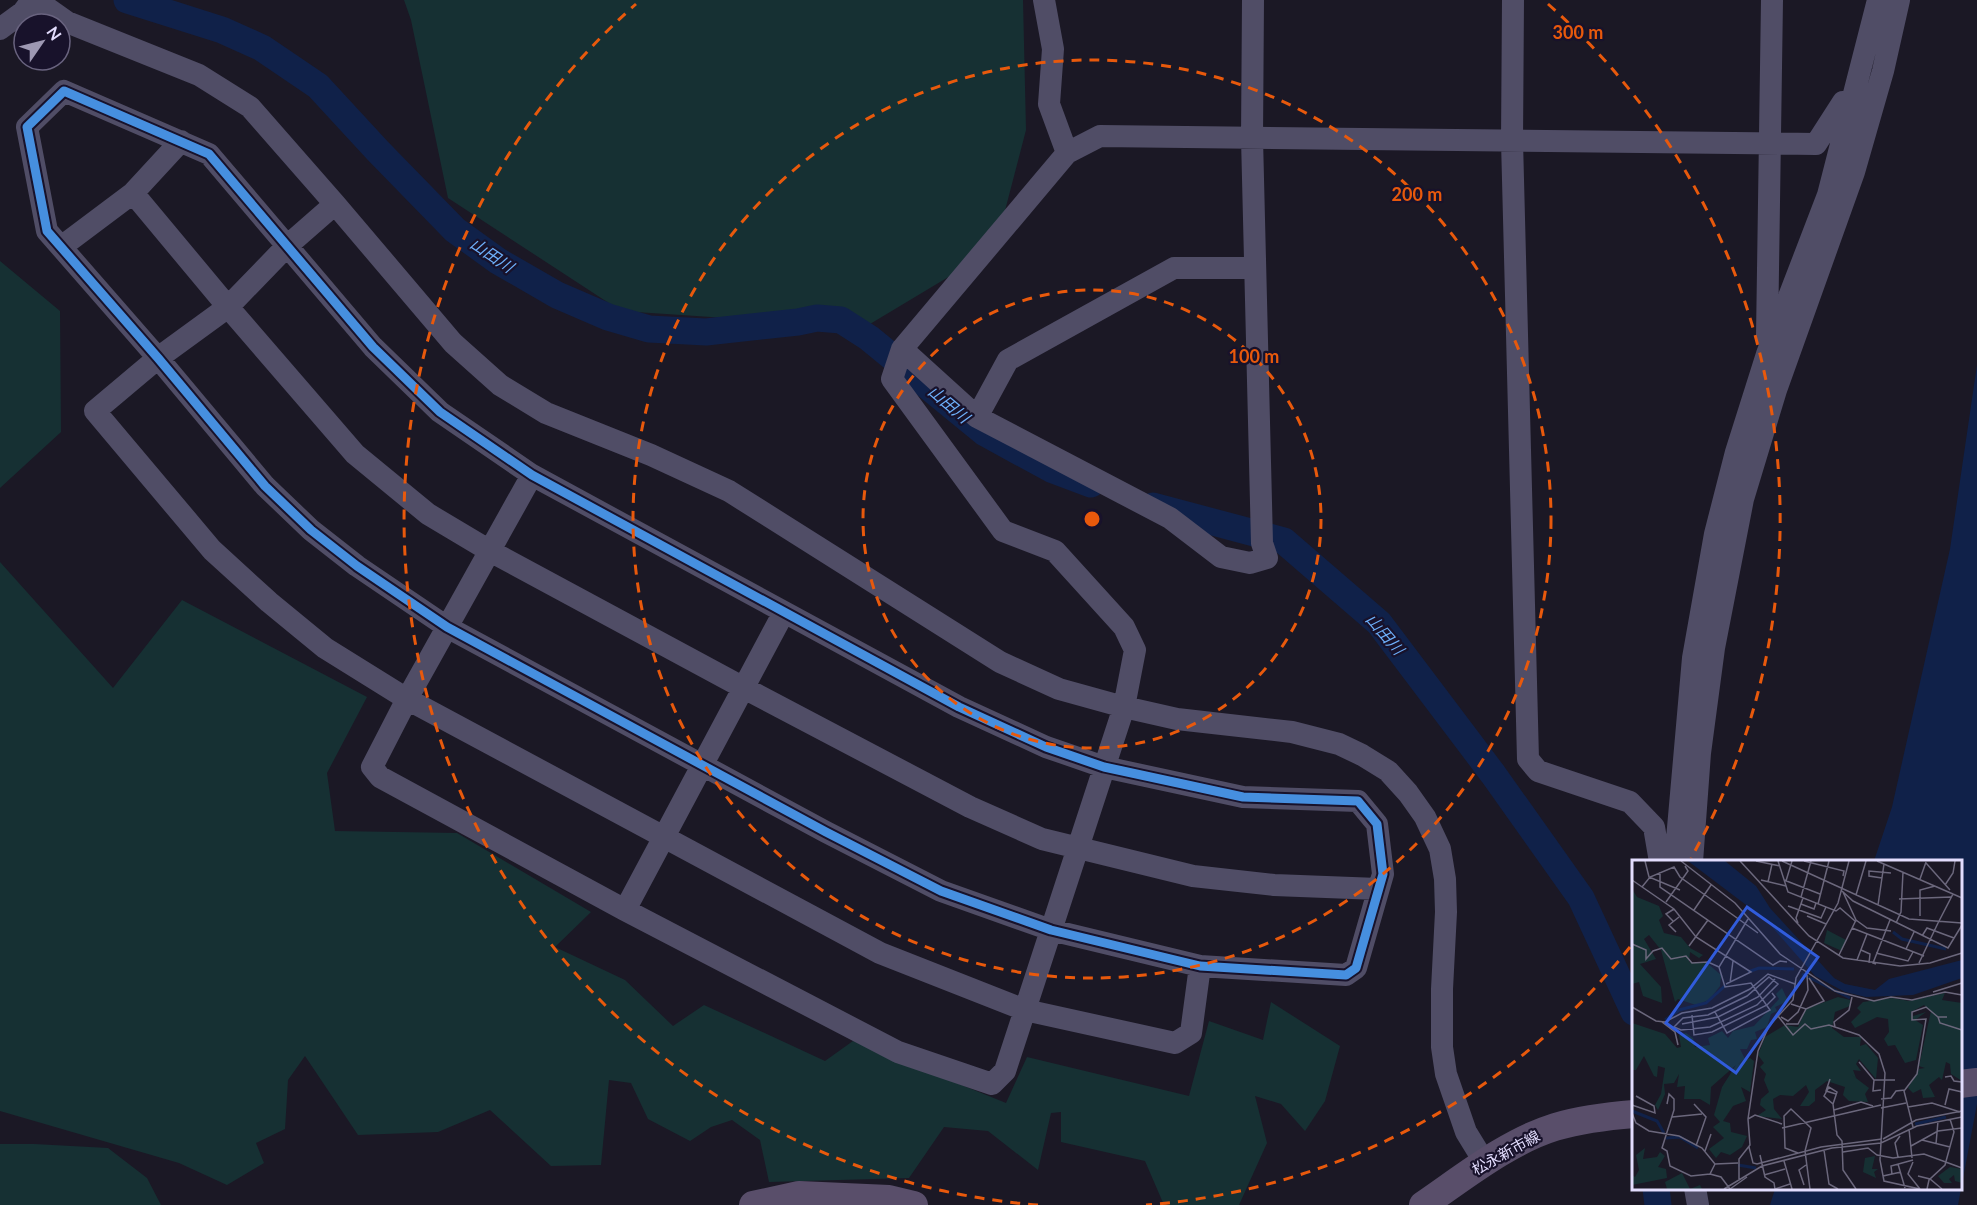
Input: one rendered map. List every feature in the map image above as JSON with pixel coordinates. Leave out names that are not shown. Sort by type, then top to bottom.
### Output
[{"type":"main road","points":[[1962,1084],[1977,1082]]},
{"type":"main road","name":"松永新市線","points":[[1423,1205],[1518,1143],[1555,1127],[1632,1114]]},
{"type":"main road","points":[[753,1205],[799,1195],[889,1199],[914,1205]]},
{"type":"street","points":[[0,29],[23,12],[34,0],[67,22],[200,75],[250,107],[453,343],[500,385],[546,413],[651,455],[729,491],[1000,662],[1059,689],[1124,707],[1178,719],[1292,732],[1339,744],[1388,771],[1425,817],[1440,849],[1445,879],[1446,912],[1442,1047],[1446,1074],[1466,1132],[1485,1163]]},
{"type":"street","points":[[1044,0],[1053,49],[1049,104],[1067,153]]},
{"type":"street","points":[[902,350],[977,417],[1170,518],[1221,557],[1250,563],[1267,558],[1262,543],[1255,268],[1252,138],[1253,0]]},
{"type":"street","points":[[1514,0],[1512,141],[1528,759],[1538,771],[1630,802],[1654,827],[1660,860]]},
{"type":"street","points":[[1767,354],[1772,0]]},
{"type":"street","points":[[1675,860],[1693,658],[1715,534],[1767,354],[1828,195],[1878,0]]},
{"type":"street","points":[[1692,860],[1700,753],[1714,648],[1743,499],[1776,390],[1854,172],[1883,70],[1899,0]]},
{"type":"street","points":[[64,91],[181,141],[209,154],[373,347],[440,412],[532,475],[959,707],[1046,747],[1104,767],[1243,797],[1358,801],[1377,824],[1383,874],[1356,968],[1346,975],[1200,966],[1051,930],[941,891],[826,832],[447,627],[357,566],[311,530],[265,486],[158,358],[47,231],[27,127],[64,91]]},
{"type":"street","points":[[532,475],[406,699],[372,766],[380,777],[625,910],[898,1052],[992,1084],[1005,1071],[1124,707],[1135,650],[1124,627],[1055,551],[1003,531],[892,379],[902,350],[1067,153],[1100,136],[1816,144],[1844,102],[1852,103]]},
{"type":"street","points":[[62,247],[133,193],[181,141]]},
{"type":"street","points":[[133,193],[355,454],[428,514],[490,551],[970,807],[1042,839],[1193,876],[1274,885],[1378,889]]},
{"type":"street","points":[[335,204],[287,246],[228,307],[158,358],[96,411],[212,550],[269,602],[325,648],[406,699],[880,953],[1025,1010],[1175,1042],[1191,1033],[1200,966]]},
{"type":"street","points":[[977,417],[1008,360],[1174,267],[1255,268]]},
{"type":"street","points":[[625,910],[784,612]]},
{"type":"street","points":[[1682,1190],[1683,1205]]},
{"type":"street","points":[[1695,1190],[1698,1205]]},
{"type":"green space","points":[[404,0],[1023,0],[1026,130],[995,249],[865,327],[621,311],[448,198],[411,20]]},
{"type":"green space","points":[[0,261],[60,311],[61,432],[0,488]]},
{"type":"green space","points":[[0,562],[113,688],[182,600],[367,697],[327,773],[335,831],[457,833],[591,912],[555,947],[625,980],[673,1026],[704,1005],[825,1061],[853,1041],[1006,1103],[1027,1057],[1189,1096],[1209,1021],[1263,1040],[1271,1002],[1340,1046],[1325,1101],[1305,1131],[1281,1104],[1255,1096],[1267,1143],[1239,1205],[1164,1205],[1145,1161],[1061,1142],[1061,1112],[1051,1113],[1038,1170],[988,1131],[944,1127],[909,1178],[769,1182],[760,1140],[732,1120],[711,1127],[690,1141],[648,1119],[631,1083],[609,1080],[601,1165],[551,1166],[490,1110],[438,1132],[358,1135],[305,1056],[288,1080],[285,1129],[256,1143],[264,1163],[227,1185],[179,1163],[0,1111]]},
{"type":"green space","points":[[0,1144],[108,1148],[147,1178],[161,1205],[0,1205]]},
{"type":"water","points":[[1977,365],[1977,1104],[1962,1184],[1962,860],[1874,860],[1892,807],[1950,549]]},
{"type":"water","points":[[1775,1190],[1961,1190],[1958,1205],[1770,1205]]},
{"type":"waterway","name":"山田川","points":[[127,0],[222,30],[262,48],[318,86],[455,230],[498,261],[557,295],[608,317],[649,329],[706,332],[817,318],[841,320],[869,338],[985,433],[1051,469],[1091,484]]},
{"type":"waterway","name":"山田川","points":[[1153,506],[1284,541],[1379,623],[1493,774],[1581,898],[1632,1008]]},
{"type":"waterway","name":"山田川","points":[[1656,1190],[1658,1205]]},
{"type":"cycle path","points":[[64,91],[209,154],[373,347],[440,412],[532,475],[959,707],[1046,747],[1104,767],[1243,797],[1358,801],[1377,824],[1383,874],[1356,968],[1346,975],[1200,966],[1051,930],[941,891],[826,832],[447,627],[357,566],[311,530],[265,486],[158,358],[47,231],[27,127],[64,91]]}]
